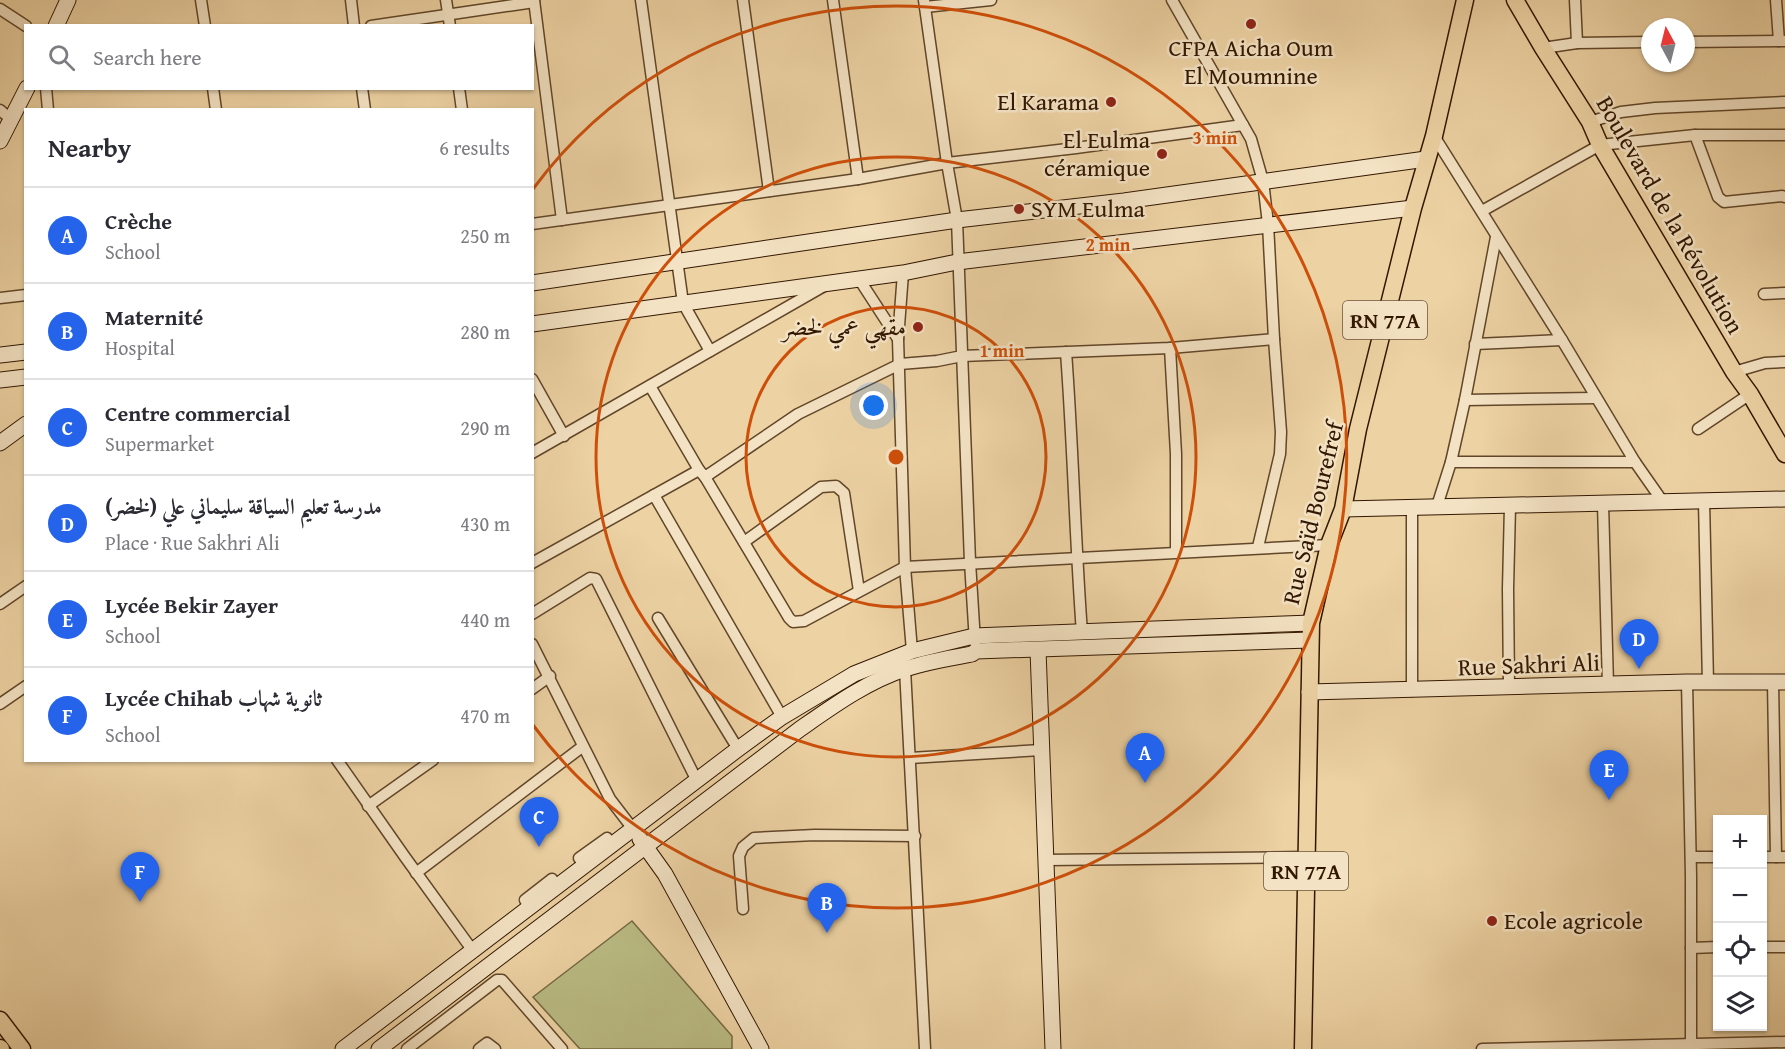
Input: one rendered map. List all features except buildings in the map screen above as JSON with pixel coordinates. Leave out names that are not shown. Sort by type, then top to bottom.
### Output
[{"type":"main road","points":[[57,24],[68,0]]},
{"type":"main road","name":"Rue Saïd Bourefref","points":[[1303,1049],[1311,623],[1329,545],[1343,509],[1358,429],[1413,208],[1434,136],[1465,0]]},
{"type":"main road","name":"Boulevard de la Révolution","points":[[1515,0],[1590,123],[1600,145],[1734,372],[1750,394],[1785,454]]},
{"type":"main road","points":[[0,141],[6,115],[25,90]]},
{"type":"main road","points":[[534,283],[957,220],[1124,201],[1426,159]]},
{"type":"main road","points":[[534,324],[903,273],[957,262],[1413,208]]},
{"type":"main road","points":[[0,355],[24,352]]},
{"type":"main road","points":[[0,380],[24,377]]},
{"type":"main road","points":[[0,444],[24,426]]},
{"type":"main road","points":[[1343,509],[1785,500]]},
{"type":"main road","points":[[343,1049],[738,749],[782,717],[854,674],[912,651],[974,636],[1311,623]]},
{"type":"main road","points":[[380,1049],[834,706],[867,686],[905,669],[972,654],[976,651],[1310,640]]},
{"type":"main road","points":[[1038,650],[1053,1049]]},
{"type":"main road","name":"Rue Sakhri Ali","points":[[1309,692],[1687,682],[1779,682]]},
{"type":"main road","points":[[633,829],[665,874],[761,1049]]},
{"type":"main road","points":[[0,1020],[22,1049]]},
{"type":"street","points":[[201,0],[205,24]]},
{"type":"street","points":[[351,0],[354,24]]},
{"type":"street","points":[[446,0],[449,20]]},
{"type":"street","points":[[641,0],[683,303],[710,351]]},
{"type":"street","points":[[743,0],[770,191]]},
{"type":"street","points":[[833,0],[858,179]]},
{"type":"street","points":[[976,651],[970,562],[957,220],[925,4],[991,0]]},
{"type":"street","points":[[1172,0],[1243,125],[1255,149],[1263,181],[1268,224],[1281,432],[1280,454],[1258,547]]},
{"type":"street","points":[[1575,0],[1577,43]]},
{"type":"street","points":[[1695,42],[1782,41],[1776,0]]},
{"type":"street","points":[[396,24],[449,20],[534,1],[562,220]]},
{"type":"street","points":[[0,9],[24,25]]},
{"type":"street","points":[[1543,48],[1577,43],[1641,42]]},
{"type":"street","points":[[46,90],[48,108]]},
{"type":"street","points":[[213,90],[216,108]]},
{"type":"street","points":[[362,90],[365,108]]},
{"type":"street","points":[[459,90],[462,108]]},
{"type":"street","points":[[1590,123],[1621,112],[1655,108],[1785,102]]},
{"type":"street","points":[[534,224],[858,179],[947,163],[1243,125]]},
{"type":"street","points":[[1482,211],[1600,145],[1695,135],[1785,135]]},
{"type":"street","points":[[1695,135],[1718,197],[1724,202],[1782,195],[1785,197]]},
{"type":"street","points":[[1434,136],[1562,340],[1635,462],[1663,502]]},
{"type":"street","points":[[1437,506],[1451,462],[1465,400],[1496,237]]},
{"type":"street","points":[[903,273],[898,339],[905,567],[912,651]]},
{"type":"street","points":[[860,279],[898,339]]},
{"type":"street","points":[[534,452],[830,283]]},
{"type":"street","points":[[1764,294],[1785,293]]},
{"type":"street","points":[[0,298],[24,295]]},
{"type":"street","points":[[534,563],[654,495],[702,474],[798,414],[900,364],[962,356],[1170,348],[1274,339]]},
{"type":"street","points":[[1474,344],[1562,340]]},
{"type":"street","points":[[1170,348],[1176,454],[1176,552]]},
{"type":"street","points":[[1066,352],[1082,633]]},
{"type":"street","points":[[1734,372],[1765,363],[1785,362]]},
{"type":"street","points":[[534,383],[564,436]]},
{"type":"street","points":[[650,386],[793,622],[804,621],[905,567],[1329,545]]},
{"type":"street","points":[[1698,429],[1750,394]]},
{"type":"street","points":[[1465,400],[1596,398]]},
{"type":"street","points":[[1451,462],[1635,462]]},
{"type":"street","points":[[744,542],[821,488],[837,486],[844,493],[859,591]]},
{"type":"street","points":[[654,495],[782,717]]},
{"type":"street","points":[[1704,501],[1708,683]]},
{"type":"street","points":[[1603,504],[1608,685]]},
{"type":"street","points":[[1509,688],[1510,506]]},
{"type":"street","points":[[1412,508],[1412,691]]},
{"type":"street","points":[[534,613],[590,578],[596,579],[697,781]]},
{"type":"street","points":[[0,604],[24,587]]},
{"type":"street","points":[[658,618],[738,749]]},
{"type":"street","points":[[534,648],[609,799],[633,829]]},
{"type":"street","points":[[905,669],[925,1049]]},
{"type":"street","points":[[534,688],[550,676]]},
{"type":"street","points":[[1687,682],[1691,857],[1691,1047]]},
{"type":"street","points":[[1779,682],[1781,857]]},
{"type":"street","points":[[0,704],[24,687]]},
{"type":"street","points":[[416,873],[582,747]]},
{"type":"street","points":[[910,758],[1041,750]]},
{"type":"street","points":[[338,762],[473,951]]},
{"type":"street","points":[[368,806],[430,762]]},
{"type":"street","points":[[743,909],[739,856],[743,848],[754,838],[815,835],[915,836]]},
{"type":"street","points":[[1046,860],[1306,857]]},
{"type":"street","points":[[1691,857],[1713,857]]},
{"type":"street","points":[[1691,948],[1713,947]]},
{"type":"street","points":[[1767,947],[1785,947]]},
{"type":"street","points":[[407,1049],[497,980],[501,980],[562,1049]]},
{"type":"street","points":[[1482,1049],[1760,1046],[1785,1042]]},
{"type":"street","points":[[479,1049],[487,1043],[495,1049]]},
{"type":"green space","points":[[632,921],[732,1036],[732,1049],[580,1049],[533,997]]},
{"type":"place","name":"CFPA Aicha Oum El Moumnine","points":[[1251,24]]},
{"type":"place","name":"El Karama","points":[[1111,102]]},
{"type":"place","name":"El Eulma céramique","points":[[1162,154]]},
{"type":"place","name":"SYM Eulma","points":[[1019,209]]},
{"type":"place","name":"مقهي عمي لخضر","points":[[918,327]]},
{"type":"place","name":"مدرسة تعليم السياقة سليماني علي (لخضر)","points":[[1639,669]]},
{"type":"place","name":"Crèche","points":[[1145,783]]},
{"type":"place","name":"Lycée Bekir Zayer","points":[[1609,800]]},
{"type":"place","name":"Centre commercial","points":[[539,847]]},
{"type":"place","name":"Lycée Chihab ثانوية شهاب","points":[[140,902]]},
{"type":"place","name":"Ecole agricole","points":[[1492,921]]},
{"type":"place","name":"Maternité","points":[[827,933]]}]
